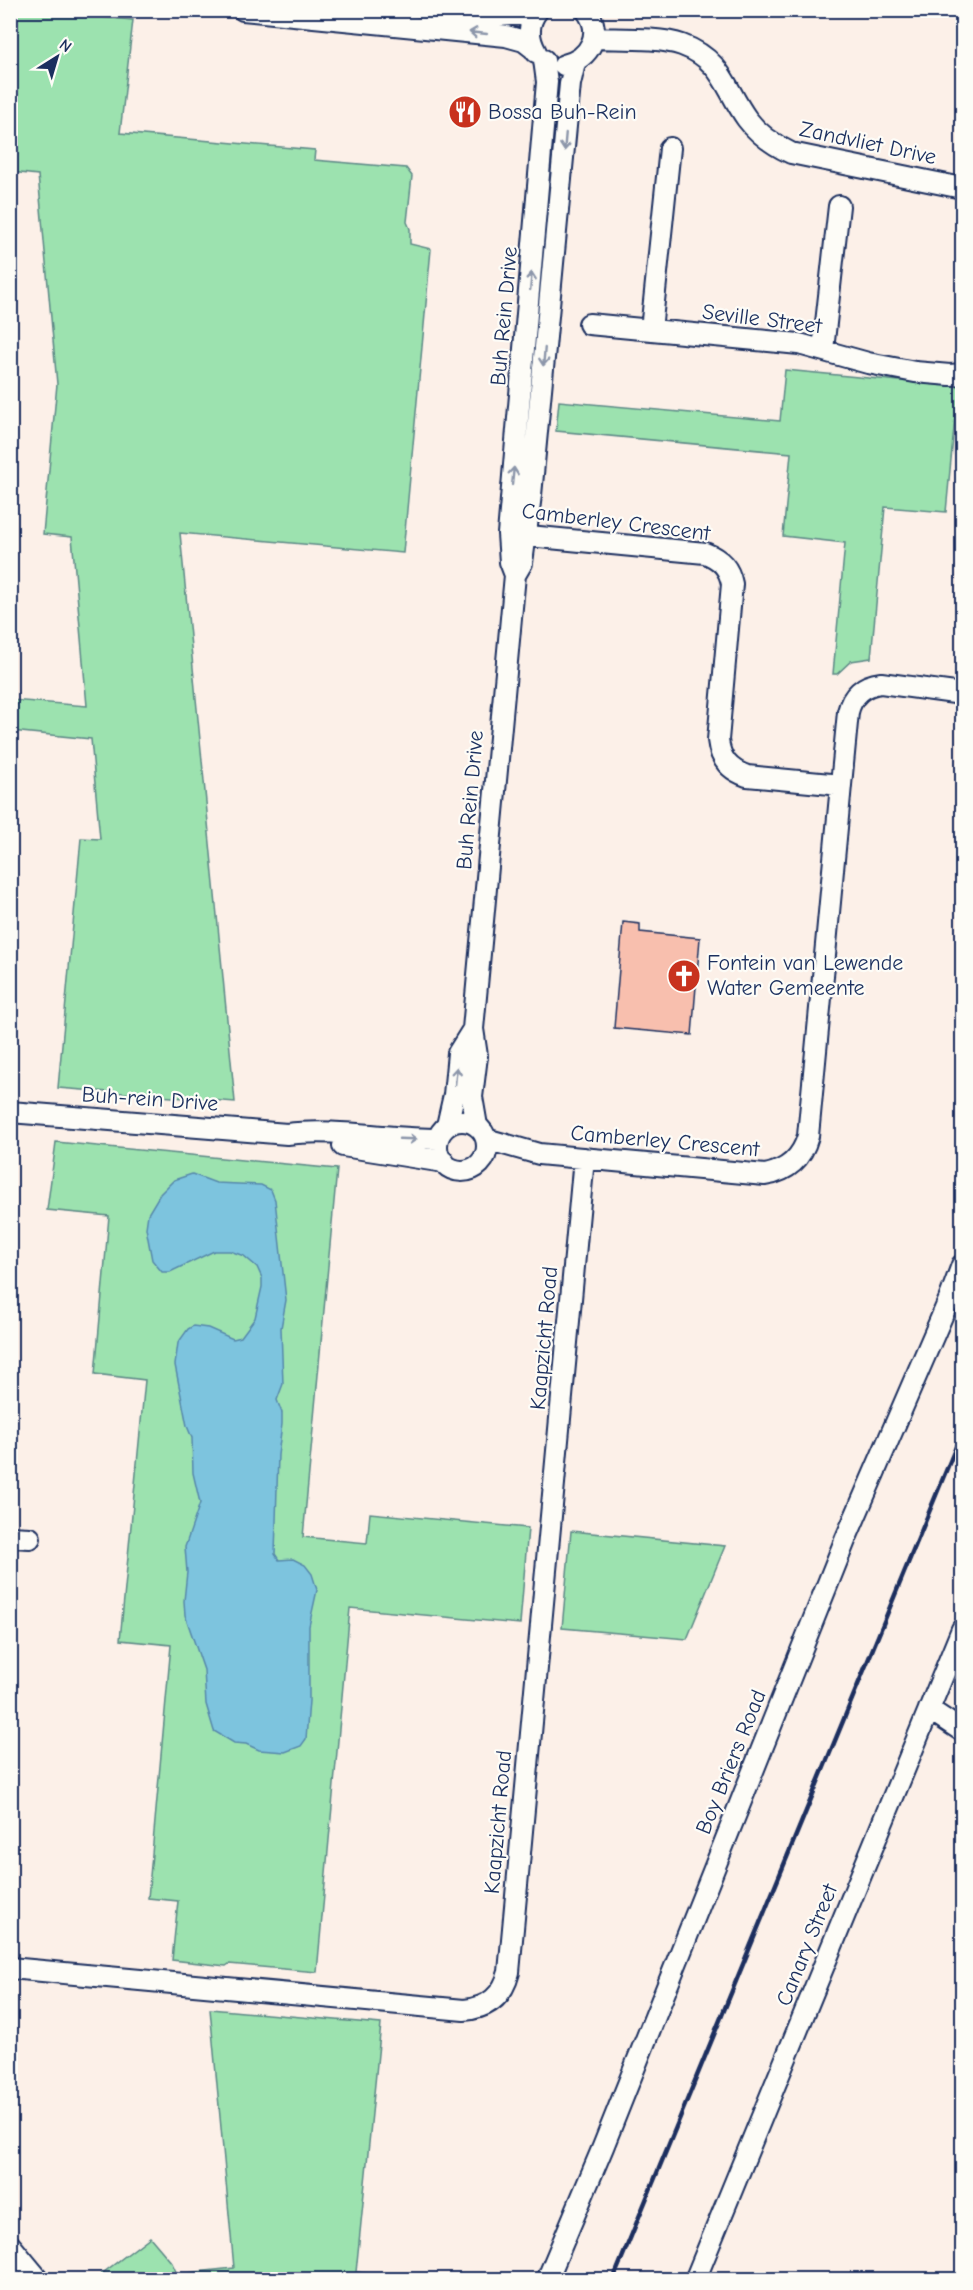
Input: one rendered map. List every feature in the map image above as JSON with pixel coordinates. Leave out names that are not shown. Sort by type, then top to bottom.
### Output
[{"type":"street","points":[[243,10],[506,36],[524,41],[554,64],[564,65],[574,63],[584,57],[591,48],[594,27],[586,10]]},
{"type":"street","points":[[444,10],[499,16],[536,12]]},
{"type":"street","name":"Buh Rein Drive","points":[[532,384],[547,81],[539,54],[529,33],[530,22],[536,12]]},
{"type":"street","name":"Zandvliet Drive","points":[[594,38],[672,42],[693,50],[713,64],[722,74],[742,111],[757,131],[772,143],[791,153],[963,188]]},
{"type":"street","name":"Buh Rein Drive","points":[[481,1132],[472,1097],[477,1056],[473,1029],[515,575],[522,563],[517,534],[532,384],[574,63]]},
{"type":"street","points":[[651,330],[670,148]]},
{"type":"street","points":[[823,350],[839,206]]},
{"type":"street","name":"Seville Street","points":[[589,324],[799,344],[868,363],[915,372],[963,374]]},
{"type":"street","name":"Camberley Crescent","points":[[481,1162],[509,1155],[539,1154],[765,1174],[785,1168],[800,1155],[808,1136],[841,785],[747,776],[730,768],[724,761],[718,740],[732,584],[727,569],[721,561],[705,553],[517,534]]},
{"type":"street","points":[[841,785],[848,712],[859,691],[881,683],[896,687],[963,694]]},
{"type":"street","name":"Buh Rein Drive","points":[[442,1133],[454,1095],[458,1053],[473,1029]]},
{"type":"street","name":"Buh-rein Drive","points":[[10,1112],[287,1134],[307,1131],[395,1138],[442,1133]]},
{"type":"street","points":[[462,1121],[481,1132],[487,1147],[481,1162],[466,1170],[450,1168],[437,1148],[442,1133],[462,1121]]},
{"type":"street","name":"Camberley Crescent","points":[[481,1132],[539,1154]]},
{"type":"street","name":"Buh-rein Drive","points":[[287,1134],[304,1140],[444,1162]]},
{"type":"street","name":"Kaapzicht Road","points":[[10,1968],[464,2010],[485,2006],[501,1992],[508,1972],[584,1158]]},
{"type":"street","name":"Boy Briers Road","points":[[547,2280],[603,2147],[846,1538],[963,1265]]},
{"type":"street","name":"Canary Street","points":[[695,2280],[963,1629]]},
{"type":"street","points":[[929,1709],[963,1731]]},
{"type":"street","points":[[10,2244],[39,2280]]},
{"type":"green space","points":[[11,10],[133,20],[120,133],[315,150],[314,160],[406,168],[412,176],[407,222],[410,229],[410,244],[431,249],[403,553],[180,533],[235,1102],[58,1088],[81,838],[100,839],[91,739],[11,731],[11,700],[87,706],[72,537],[43,534],[57,384],[38,175],[11,172]]},
{"type":"green space","points":[[785,370],[962,387],[962,417],[955,417],[946,512],[885,507],[871,658],[851,661],[837,674],[833,674],[845,543],[783,536],[791,453],[556,431],[559,401],[780,421]]},
{"type":"green space","points":[[56,1142],[337,1169],[303,1537],[367,1543],[370,1513],[528,1528],[520,1624],[350,1608],[317,1972],[172,1960],[178,1901],[148,1898],[171,1645],[120,1640],[145,1380],[95,1374],[109,1216],[47,1210]]},
{"type":"green space","points":[[571,1531],[725,1546],[687,1639],[562,1628]]},
{"type":"green space","points":[[210,2009],[381,2024],[356,2272],[378,2275],[378,2279],[102,2280],[99,2276],[150,2237],[172,2263],[177,2274],[234,2268]]},
{"type":"water","points":[[192,1174],[216,1183],[261,1185],[271,1190],[275,1200],[286,1300],[281,1328],[283,1384],[277,1400],[282,1413],[282,1424],[278,1455],[275,1554],[279,1560],[293,1559],[305,1565],[312,1574],[317,1590],[309,1626],[309,1701],[306,1739],[301,1746],[285,1752],[259,1750],[246,1744],[234,1743],[214,1731],[206,1704],[204,1670],[185,1615],[187,1572],[185,1547],[200,1503],[193,1473],[192,1438],[187,1426],[175,1365],[178,1343],[193,1326],[208,1328],[233,1339],[241,1337],[255,1318],[262,1287],[262,1278],[257,1267],[244,1256],[230,1251],[214,1251],[170,1272],[162,1272],[152,1260],[146,1228],[148,1214],[160,1194],[174,1180]]},
{"type":"building","name":"Fontein van Lewende Water Gemeente","points":[[623,922],[640,924],[640,932],[700,938],[692,1035],[614,1028]]},
{"type":"railway","points":[[613,2280],[962,1432]]},
{"type":"place","name":"Bossa Buh-Rein","points":[[465,112]]},
{"type":"place","name":"Fontein van Lewende Water Gemeente","points":[[684,976]]}]
